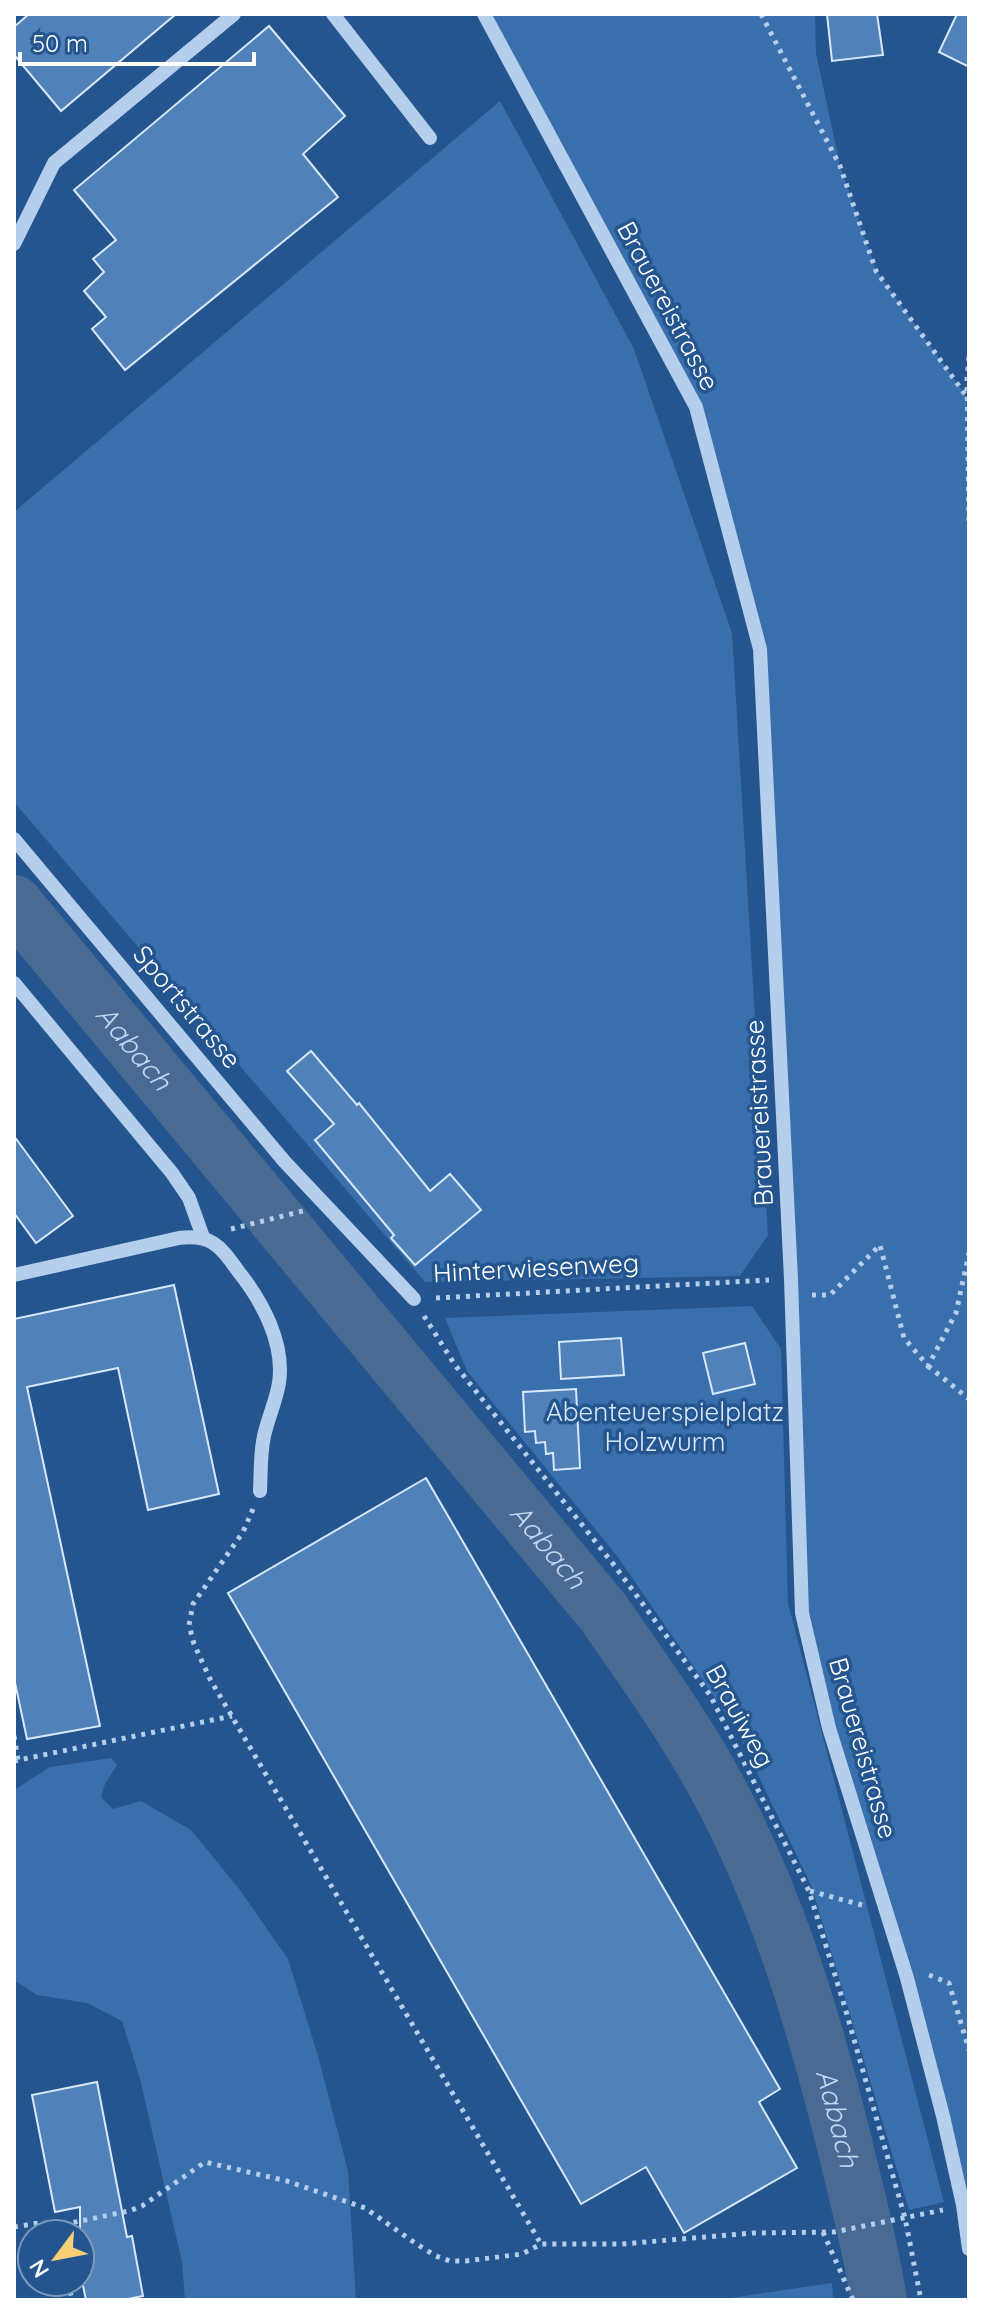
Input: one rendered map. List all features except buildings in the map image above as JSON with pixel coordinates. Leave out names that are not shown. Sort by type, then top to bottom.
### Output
[{"type":"street","points":[[14,244],[54,163],[234,14]]},
{"type":"street","points":[[333,14],[430,138]]},
{"type":"street","name":"Brauereistrasse","points":[[484,14],[696,407],[760,649],[792,1296],[802,1613],[829,1728],[907,1978],[943,2116],[963,2205],[969,2249]]},
{"type":"street","name":"Sportstrasse","points":[[14,839],[284,1161],[319,1207]]},
{"type":"street","points":[[14,983],[172,1173],[189,1198],[203,1237]]},
{"type":"street","name":"Hinterwiesenweg","points":[[319,1207],[414,1299]]},
{"type":"street","points":[[14,1275],[179,1238],[203,1237],[223,1250],[255,1292],[275,1337],[279,1382],[263,1439],[260,1491]]},
{"type":"path","points":[[761,14],[840,166],[876,271],[967,397]]},
{"type":"path","points":[[969,357],[969,521]]},
{"type":"path","points":[[235,1227],[319,1207]]},
{"type":"path","points":[[792,1296],[830,1295],[880,1245],[904,1338],[928,1366],[969,1399]]},
{"type":"path","points":[[928,1366],[956,1313],[969,1253]]},
{"type":"path","name":"Hinterwiesenweg","points":[[414,1299],[791,1279]]},
{"type":"path","name":"Brauiweg","points":[[414,1299],[455,1365],[614,1565],[710,1695],[809,1891],[905,2218],[921,2300]]},
{"type":"path","points":[[260,1491],[243,1532],[193,1604],[189,1625],[194,1644],[210,1679],[541,2244]]},
{"type":"path","points":[[14,1736],[16,1761],[232,1716]]},
{"type":"path","points":[[809,1891],[886,1911]]},
{"type":"path","points":[[907,1978],[928,1974],[949,1983],[969,2050]]},
{"type":"path","points":[[91,2218],[142,2206],[205,2162],[287,2181],[365,2208],[418,2245],[450,2261],[522,2254],[541,2244],[622,2244],[753,2233],[834,2232],[963,2205]]},
{"type":"path","points":[[823,2232],[853,2300]]},
{"type":"green space","points":[[484,14],[815,14],[816,53],[840,166],[876,270],[967,397],[969,2215],[802,1613],[760,649],[696,407]]},
{"type":"green space","points":[[500,101],[634,349],[732,633],[768,1235],[740,1276],[425,1282],[14,802],[14,512]]},
{"type":"green space","name":"Abenteuerspielplatz Holzwurm","points":[[752,1306],[781,1349],[788,1603],[944,2202],[909,2210],[811,1885],[735,1727],[617,1556],[467,1371],[445,1318]]},
{"type":"green space","points":[[111,1758],[117,1765],[101,1797],[113,1809],[141,1801],[191,1830],[240,1890],[288,1959],[318,2056],[348,2171],[356,2300],[185,2300],[182,2262],[140,2079],[122,2021],[87,2003],[37,1995],[14,1980],[14,1790],[50,1767]]},
{"type":"green space","points":[[832,2283],[833,2300],[717,2300]]},
{"type":"waterway","name":"Aabach","points":[[14,903],[603,1612],[692,1744],[729,1809],[788,1950],[832,2096],[864,2223],[879,2300]]}]
